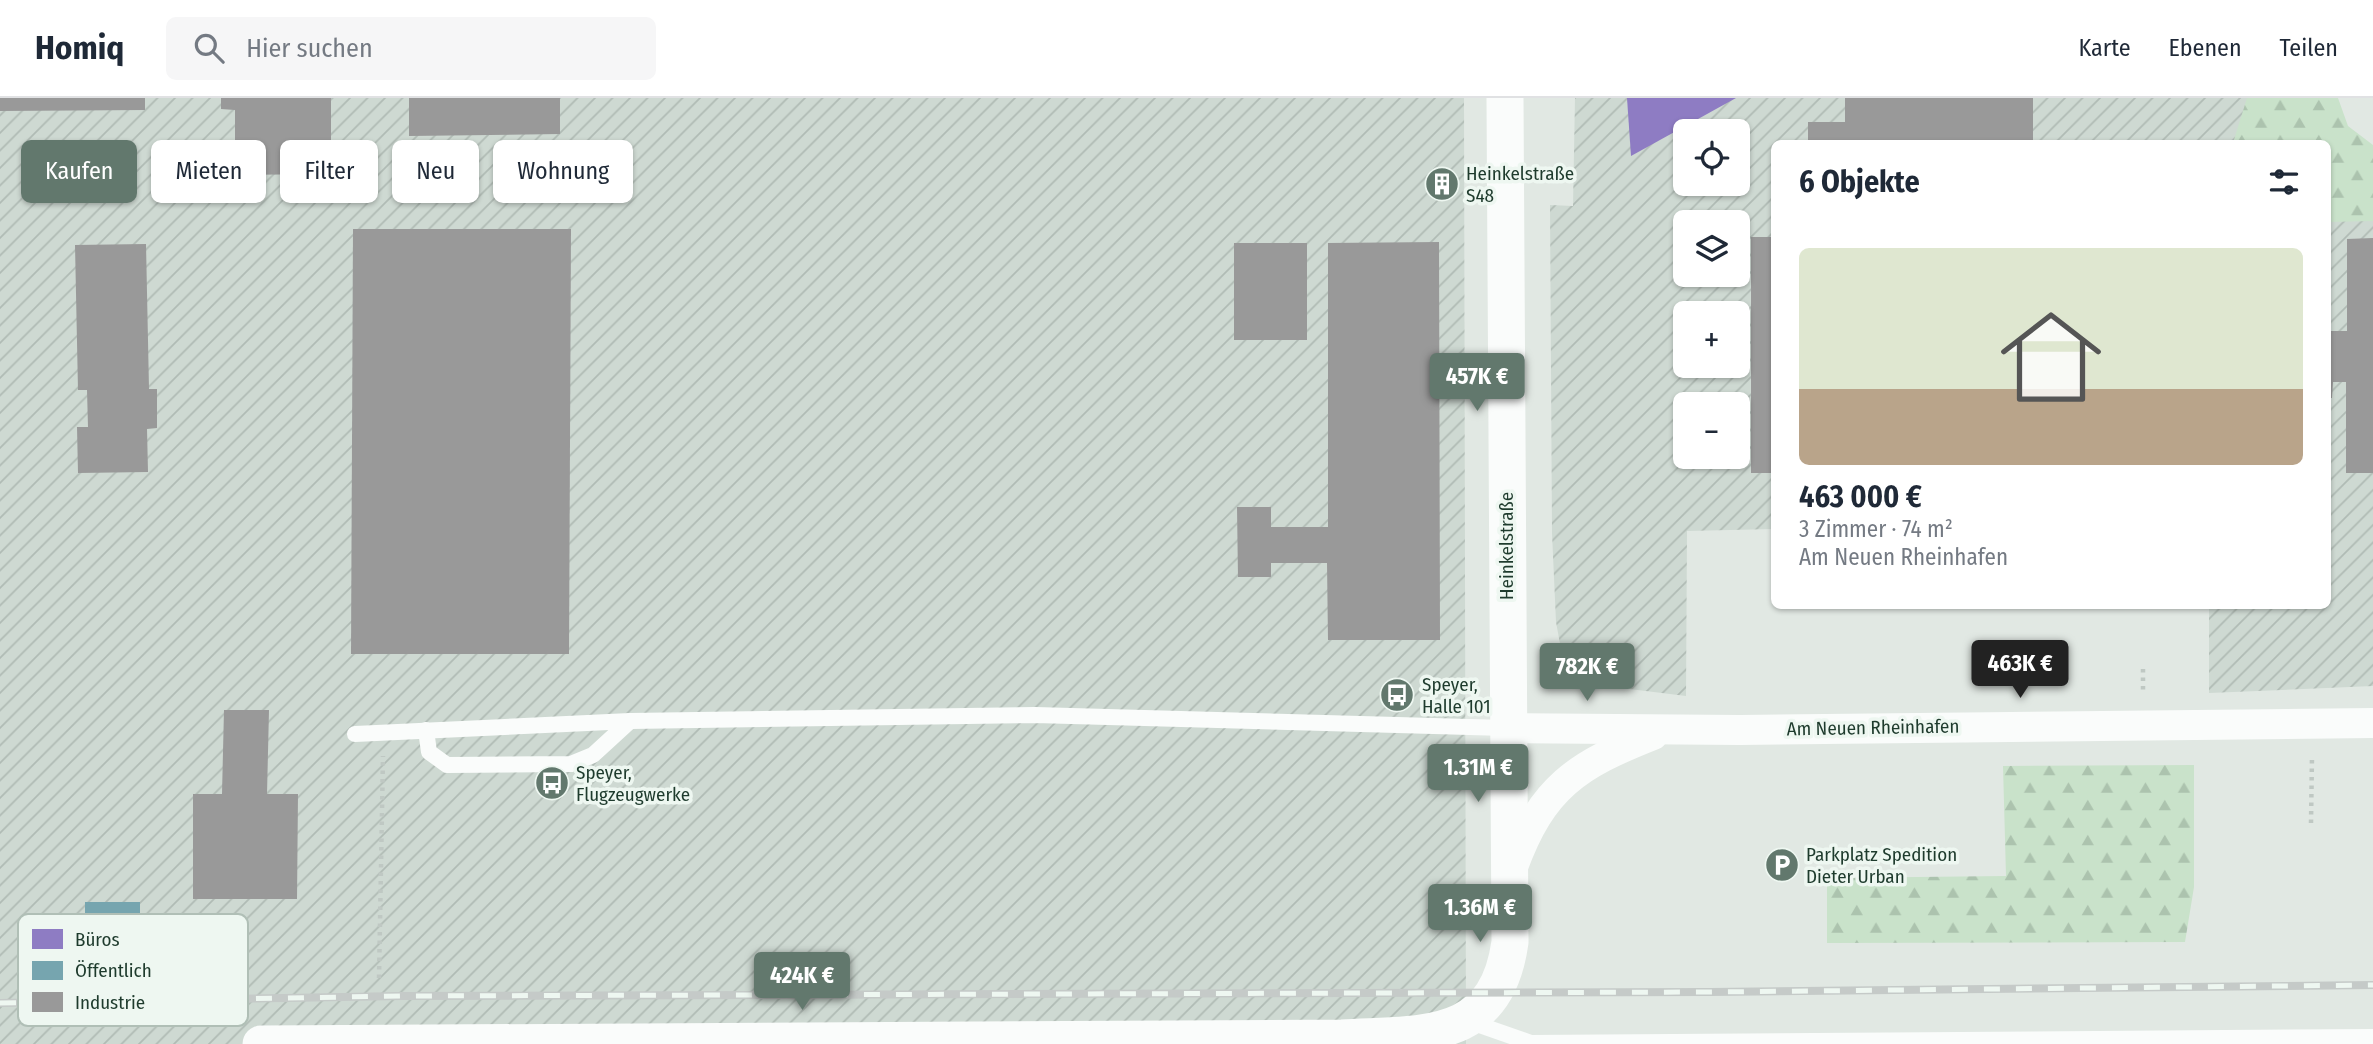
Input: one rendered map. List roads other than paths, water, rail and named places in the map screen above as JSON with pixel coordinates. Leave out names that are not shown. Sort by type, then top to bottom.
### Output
[{"type":"street","name":"Heinkelstraße","points":[[1466,1020],[1485,1006],[1496,992],[1507,964],[1510,942],[1506,728],[1505,98]]},
{"type":"street","name":"Am Neuen Rheinhafen","points":[[1506,728],[1667,730],[2373,723]]},
{"type":"street","name":"Am Neuen Rheinhafen","points":[[1508,880],[1542,805],[1570,776],[1602,755],[1667,730]]},
{"type":"street","points":[[261,1044],[1342,1038],[1430,1033],[1450,1029],[1466,1020]]},
{"type":"lane","points":[[355,734],[630,721],[1035,715],[1506,728]]},
{"type":"lane","points":[[426,730],[429,752],[447,765],[571,764],[593,755],[630,721]]},
{"type":"lane","points":[[1466,1020],[1531,1043],[2373,1037]]},
{"type":"railway","points":[[248,999],[1710,992],[2373,985]]},
{"type":"railway","points":[[0,1003],[18,1003]]},
{"type":"place","name":"Heinkelstraße S48","points":[[1442,184]]},
{"type":"place","name":"Speyer, Halle 101","points":[[1397,695]]},
{"type":"place","name":"Speyer, Flugzeugwerke","points":[[552,783]]},
{"type":"place","name":"Parkplatz Spedition Dieter Urban","points":[[1782,865]]}]
